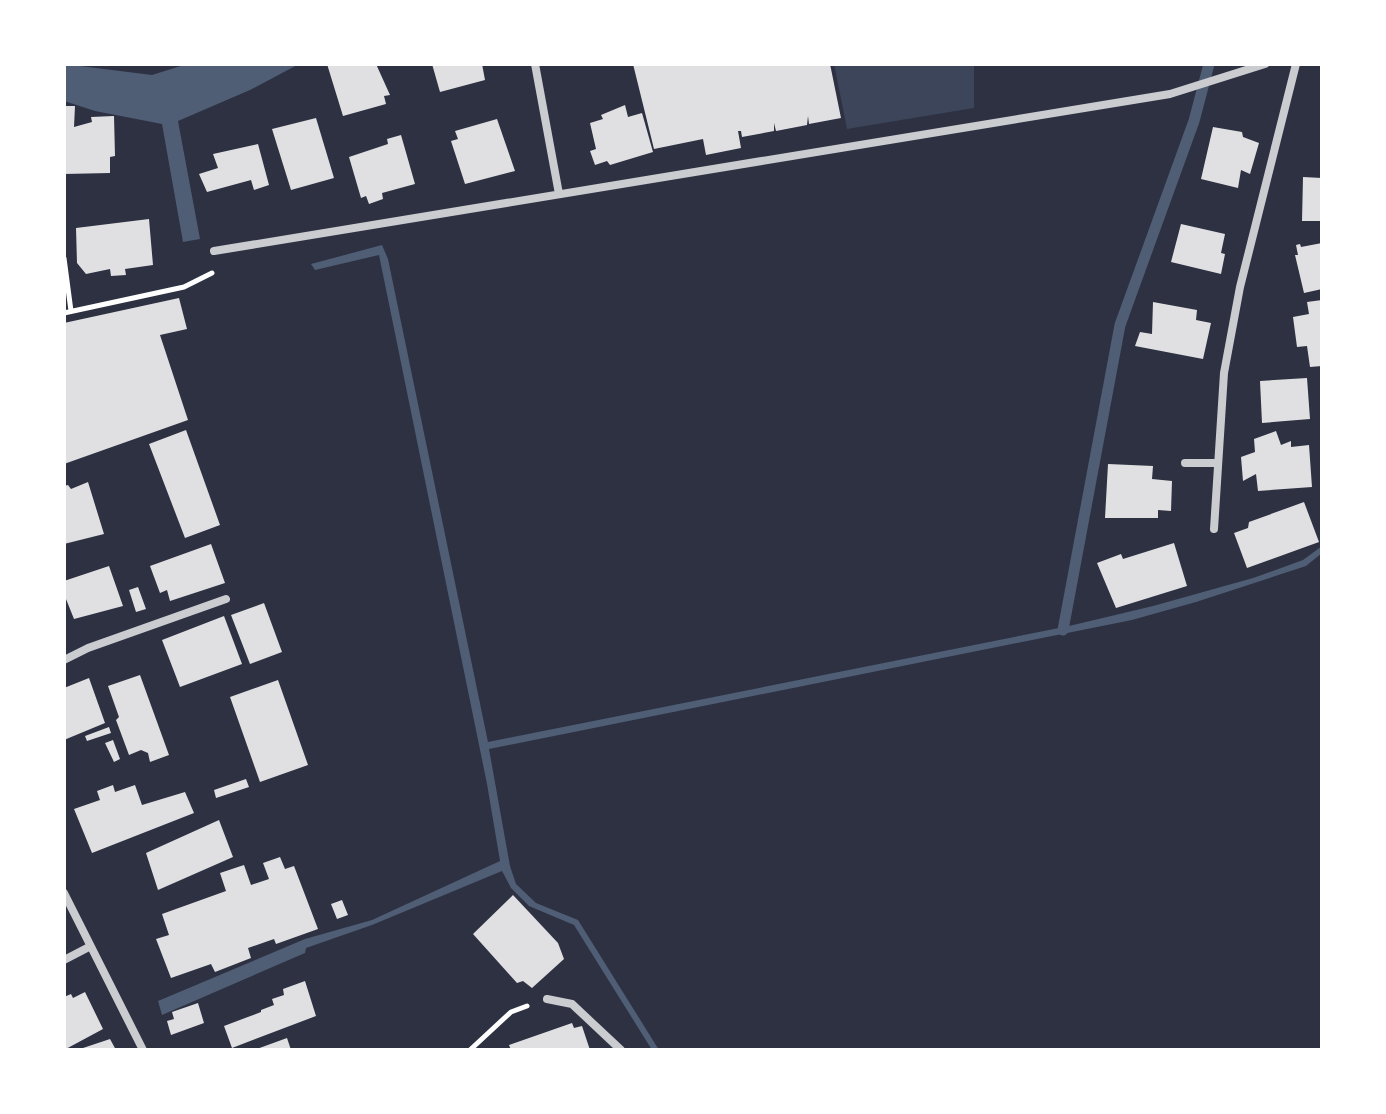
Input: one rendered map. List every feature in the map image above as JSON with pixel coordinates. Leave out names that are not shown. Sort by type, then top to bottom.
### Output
[{"type":"street","points":[[535,64],[559,194]]},
{"type":"street","points":[[214,251],[1170,94],[1265,64]]},
{"type":"street","points":[[1214,529],[1224,373],[1240,287],[1296,64]]},
{"type":"street","points":[[1185,463],[1217,463]]},
{"type":"street","points":[[64,660],[88,648],[226,599]]},
{"type":"street","points":[[64,893],[143,1050]]},
{"type":"street","points":[[64,960],[89,947]]},
{"type":"street","points":[[547,999],[572,1004],[621,1050]]},
{"type":"path","points":[[64,258],[68,312],[184,287],[210,276],[234,247]]},
{"type":"path","points":[[470,1050],[511,1012],[547,999]]},
{"type":"shaded area","points":[[64,64],[152,75],[187,64],[299,64],[250,90],[178,121],[200,239],[183,242],[162,124],[95,111],[64,101]]},
{"type":"shaded area","points":[[834,64],[974,64],[974,108],[847,129]]},
{"type":"shaded area","points":[[382,245],[388,259],[488,742],[1069,626],[1253,578],[1303,560],[1322,546],[1322,553],[1306,566],[1132,620],[489,749],[516,884],[536,903],[578,920],[659,1050],[652,1050],[574,925],[529,906],[511,888],[502,871],[372,925],[306,948],[305,953],[162,1015],[158,1001],[305,939],[372,920],[500,861],[379,255],[315,270],[311,264]]},
{"type":"building","points":[[327,64],[376,64],[390,95],[384,96],[386,104],[343,116]]},
{"type":"building","points":[[432,64],[482,64],[485,80],[440,92]]},
{"type":"building","points":[[633,64],[830,64],[841,118],[809,124],[808,116],[807,125],[776,131],[774,123],[774,131],[742,137],[741,131],[738,131],[741,148],[706,155],[703,139],[654,149]]},
{"type":"building","points":[[625,105],[628,117],[642,113],[653,152],[610,165],[607,161],[595,165],[590,151],[596,149],[590,123]]},
{"type":"building","points":[[64,106],[75,106],[74,127],[92,122],[91,117],[114,116],[115,156],[110,157],[110,173],[64,174]]},
{"type":"building","points":[[316,118],[334,178],[291,190],[272,129]]},
{"type":"building","points":[[497,119],[515,171],[465,184],[451,141],[458,139],[455,131]]},
{"type":"building","points":[[1213,127],[1242,132],[1243,137],[1259,143],[1250,174],[1241,170],[1238,188],[1201,179]]},
{"type":"building","points":[[401,135],[415,184],[382,193],[383,199],[369,204],[366,196],[361,198],[349,157],[388,144],[387,139]]},
{"type":"building","points":[[258,144],[269,185],[254,190],[251,180],[207,192],[199,174],[218,168],[213,154]]},
{"type":"building","points":[[1303,177],[1322,178],[1322,221],[1302,221]]},
{"type":"building","points":[[149,219],[153,265],[125,269],[126,275],[111,276],[110,269],[86,274],[77,263],[76,228]]},
{"type":"building","points":[[1181,224],[1225,234],[1221,274],[1171,262]]},
{"type":"building","points":[[1322,243],[1322,289],[1304,293],[1295,255],[1298,255],[1296,245]]},
{"type":"building","points":[[179,298],[187,329],[160,335],[188,420],[64,464],[64,323]]},
{"type":"building","points":[[1322,300],[1322,366],[1310,367],[1307,346],[1297,347],[1293,317],[1309,314],[1307,302]]},
{"type":"building","points":[[1153,302],[1197,310],[1196,320],[1211,323],[1203,359],[1135,346],[1140,332],[1152,334]]},
{"type":"building","points":[[1307,378],[1310,419],[1262,423],[1260,381]]},
{"type":"building","points":[[186,430],[220,525],[185,538],[149,444]]},
{"type":"building","points":[[1276,431],[1281,445],[1291,441],[1291,447],[1309,445],[1312,487],[1258,491],[1256,474],[1243,481],[1241,457],[1255,452],[1254,439]]},
{"type":"building","points":[[1108,464],[1153,466],[1152,479],[1172,481],[1171,511],[1158,510],[1158,518],[1105,518]]},
{"type":"building","points":[[88,482],[104,534],[64,544],[64,486],[68,485],[71,489]]},
{"type":"building","points":[[1304,502],[1319,542],[1247,568],[1234,533],[1248,528],[1249,522]]},
{"type":"building","points":[[1174,543],[1187,586],[1116,608],[1097,563],[1121,554],[1123,559]]},
{"type":"building","points":[[211,544],[225,583],[170,601],[167,590],[160,593],[150,566]]},
{"type":"building","points":[[109,566],[123,606],[74,619],[64,594],[64,581]]},
{"type":"building","points":[[138,587],[146,609],[136,612],[129,590]]},
{"type":"building","points":[[264,603],[282,652],[250,664],[231,615]]},
{"type":"building","points":[[224,616],[242,664],[180,687],[162,640]]},
{"type":"building","points":[[140,675],[169,755],[150,762],[148,753],[141,750],[129,755],[108,686]]},
{"type":"building","points":[[89,678],[105,723],[64,740],[64,688]]},
{"type":"building","points":[[278,680],[308,765],[260,782],[230,697]]},
{"type":"building","points":[[109,727],[111,733],[87,741],[85,736]]},
{"type":"building","points":[[113,740],[120,759],[114,762],[105,743]]},
{"type":"building","points":[[246,779],[249,787],[216,798],[214,790]]},
{"type":"building","points":[[113,785],[115,792],[135,785],[142,805],[185,792],[194,813],[92,853],[74,809],[100,800],[97,791]]},
{"type":"building","points":[[219,820],[233,857],[158,890],[146,853]]},
{"type":"building","points":[[280,857],[285,869],[294,866],[318,929],[276,944],[274,939],[248,948],[251,958],[215,972],[211,964],[171,978],[156,939],[169,935],[162,914],[226,891],[220,873],[244,865],[251,885],[269,879],[263,863]]},
{"type":"building","points":[[513,895],[558,943],[564,959],[532,988],[523,981],[517,983],[473,934]]},
{"type":"building","points":[[342,900],[348,915],[337,919],[331,904]]},
{"type":"building","points":[[305,981],[316,1016],[232,1048],[224,1026],[274,1005],[272,999],[284,995],[283,989]]},
{"type":"building","points":[[85,992],[103,1029],[64,1050],[64,997],[71,994],[73,998]]},
{"type":"building","points":[[198,1003],[204,1023],[171,1035],[167,1021],[174,1019],[172,1012]]},
{"type":"building","points":[[572,1023],[574,1028],[582,1026],[590,1050],[511,1050],[509,1045]]},
{"type":"building","points":[[287,1038],[291,1050],[254,1050]]},
{"type":"building","points":[[110,1039],[116,1050],[80,1049]]},
{"type":"waterway","points":[[1063,630],[1120,325],[1194,121],[1209,64]]}]
